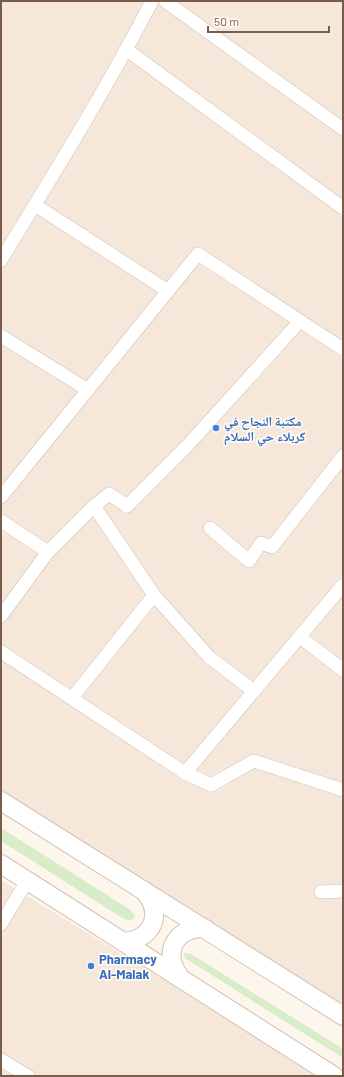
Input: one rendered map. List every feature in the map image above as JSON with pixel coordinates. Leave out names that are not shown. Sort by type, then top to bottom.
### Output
[{"type":"main road","points":[[1,801],[343,1016]]},
{"type":"main road","points":[[1,864],[334,1076]]},
{"type":"main road","points":[[123,942],[141,938],[148,932],[153,924],[155,915],[154,906],[144,891]]},
{"type":"main road","points":[[180,977],[174,970],[171,961],[171,952],[174,944],[179,936],[186,931],[195,928],[204,928]]},
{"type":"street","points":[[1,260],[127,50],[152,1]]},
{"type":"street","points":[[165,1],[343,129]]},
{"type":"street","points":[[127,50],[343,208]]},
{"type":"street","points":[[35,205],[168,291]]},
{"type":"street","points":[[1,497],[198,254],[343,349]]},
{"type":"street","points":[[1,616],[48,552],[94,506],[109,494],[127,506],[188,445],[300,321]]},
{"type":"street","points":[[1,336],[88,390]]},
{"type":"street","points":[[210,528],[249,561],[261,543],[272,547],[343,456]]},
{"type":"street","points":[[94,506],[154,595],[209,657],[254,691]]},
{"type":"street","points":[[1,521],[48,552]]},
{"type":"street","points":[[185,773],[343,585]]},
{"type":"street","points":[[72,698],[154,595]]},
{"type":"street","points":[[300,637],[343,670]]},
{"type":"street","points":[[3,657],[72,698],[185,773],[211,785],[254,761],[343,790]]},
{"type":"street","points":[[1,924],[27,881]]},
{"type":"street","points":[[320,892],[343,891]]},
{"type":"street","points":[[1,1060],[28,1076]]},
{"type":"shaded area","points":[[1,1],[343,1],[343,1022],[1,792]]},
{"type":"shaded area","points":[[1,880],[321,1076],[1,1076]]},
{"type":"green space","points":[[1,828],[129,909],[135,916],[133,919],[124,919],[1,841]]},
{"type":"green space","points":[[184,953],[191,954],[343,1049],[343,1058],[185,958]]},
{"type":"place","name":"مكتبة النجاح في كربلاء حي السلام","points":[[216,428]]},
{"type":"place","name":"Pharmacy Al-Malak","points":[[91,966]]}]
